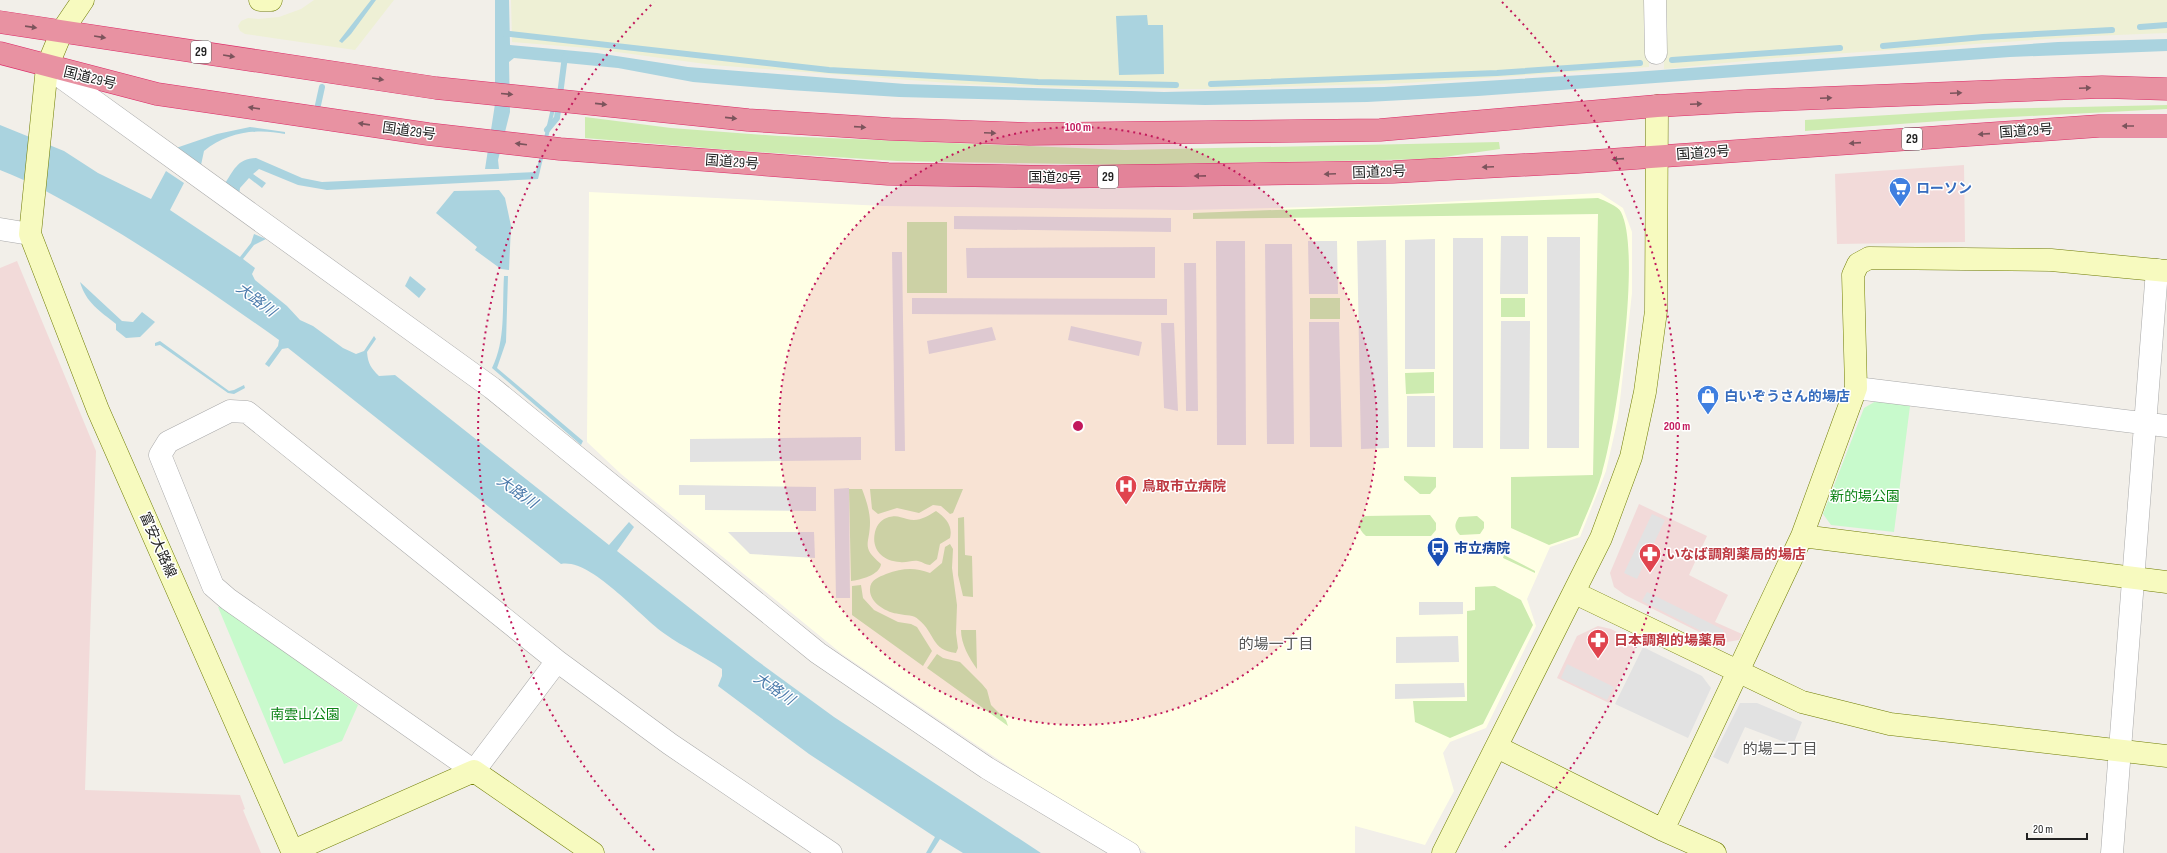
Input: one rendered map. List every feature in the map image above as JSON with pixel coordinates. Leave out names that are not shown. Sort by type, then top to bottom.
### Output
[{"type":"highway","name":"29","points":[[0,22],[436,88],[563,99],[748,120],[890,129],[1029,134],[1380,130],[1657,106],[2102,87],[2167,89]]},
{"type":"highway","name":"国道29号","points":[[0,53],[47,67],[157,94],[428,134],[560,149],[888,174],[1058,178],[1377,172],[1657,156],[2099,126],[2167,126]]},
{"type":"street","points":[[0,229],[30,234],[47,67],[62,31],[83,0]]},
{"type":"street","points":[[260,0],[271,0]]},
{"type":"street","points":[[1655,0],[1656,53]]},
{"type":"street","points":[[47,67],[492,388],[818,653],[986,768],[1129,853]]},
{"type":"street","points":[[1443,853],[1575,593],[1601,538],[1622,485],[1635,442],[1645,392],[1656,311],[1657,106]]},
{"type":"street","name":"富安大路線","points":[[30,234],[98,410],[293,852]]},
{"type":"street","points":[[1663,830],[1802,536],[1856,388],[1853,275],[1858,264],[1869,258],[2051,260],[2162,270],[2144,422],[2121,751],[2112,853]]},
{"type":"street","points":[[1856,388],[2167,426]]},
{"type":"street","points":[[593,853],[228,600],[213,586],[160,454],[168,442],[230,411],[246,412],[557,662],[670,744],[831,853]]},
{"type":"street","points":[[1802,536],[2167,582]]},
{"type":"street","points":[[1575,593],[1802,702],[1890,724],[2167,756]]},
{"type":"street","points":[[293,852],[474,771],[557,662]]},
{"type":"street","points":[[1497,747],[1663,830],[1715,853]]},
{"type":"shaded area","points":[[314,0],[394,0],[355,50],[245,34],[240,31],[238,26],[241,21],[248,18],[258,19],[279,17],[301,9]]},
{"type":"shaded area","points":[[511,0],[1648,0],[1649,67],[1407,83],[1209,89],[1105,89],[962,84],[713,65],[587,48],[512,42]]},
{"type":"shaded area","points":[[1663,0],[2167,0],[2167,33],[2091,36],[1776,58],[1664,69]]},
{"type":"shaded area","name":"ローソン","points":[[1964,165],[1965,242],[1837,244],[1835,174]]},
{"type":"shaded area","name":"鳥取市立病院","points":[[589,192],[884,206],[1185,210],[1390,205],[1600,193],[1623,208],[1632,232],[1632,293],[1618,418],[1606,471],[1580,537],[1550,547],[1527,599],[1536,626],[1486,728],[1450,742],[1443,753],[1454,791],[1425,845],[1355,826],[1355,853],[1147,853],[1036,785],[842,654],[621,474],[587,442]]},
{"type":"shaded area","points":[[954,216],[1171,218],[1171,232],[954,229]]},
{"type":"shaded area","points":[[1501,236],[1528,236],[1528,294],[1500,294]]},
{"type":"shaded area","points":[[1547,237],[1580,237],[1579,448],[1547,448]]},
{"type":"shaded area","points":[[1453,238],[1483,238],[1483,448],[1453,448]]},
{"type":"shaded area","points":[[1435,239],[1435,369],[1405,369],[1405,240]]},
{"type":"shaded area","points":[[1386,240],[1389,448],[1361,449],[1357,241]]},
{"type":"shaded area","points":[[1216,241],[1245,241],[1246,445],[1217,445]]},
{"type":"shaded area","points":[[1308,241],[1337,241],[1338,294],[1309,294]]},
{"type":"shaded area","points":[[1265,244],[1292,244],[1294,444],[1267,444]]},
{"type":"shaded area","points":[[1155,247],[1155,278],[967,278],[966,248]]},
{"type":"shaded area","points":[[892,252],[902,252],[905,451],[895,451]]},
{"type":"shaded area","points":[[17,261],[96,451],[85,790],[240,795],[245,809],[243,810],[261,853],[0,853],[0,268]]},
{"type":"shaded area","points":[[1184,263],[1196,263],[1198,411],[1186,411]]},
{"type":"shaded area","points":[[912,298],[1167,299],[1167,315],[912,314]]},
{"type":"shaded area","points":[[1501,321],[1530,321],[1529,449],[1500,449]]},
{"type":"shaded area","points":[[1309,322],[1339,322],[1342,447],[1310,447]]},
{"type":"shaded area","points":[[1161,323],[1174,323],[1178,411],[1164,408]]},
{"type":"shaded area","points":[[1071,326],[1142,342],[1139,356],[1068,340]]},
{"type":"shaded area","points":[[992,327],[996,340],[929,354],[927,341]]},
{"type":"shaded area","points":[[1407,396],[1435,396],[1435,447],[1407,447]]},
{"type":"shaded area","points":[[861,437],[861,460],[690,462],[690,439]]},
{"type":"shaded area","points":[[679,485],[816,487],[816,511],[705,510],[705,495],[679,495]]},
{"type":"shaded area","points":[[849,488],[850,598],[836,598],[834,489]]},
{"type":"shaded area","name":"いなば調剤薬局的場店","points":[[1639,504],[1707,536],[1689,575],[1728,595],[1715,622],[1742,634],[1739,640],[1721,643],[1625,595],[1614,587],[1610,573]]},
{"type":"shaded area","points":[[1652,514],[1665,520],[1637,579],[1624,573]]},
{"type":"shaded area","points":[[728,532],[814,532],[815,558],[750,554]]},
{"type":"shaded area","points":[[1647,592],[1724,630],[1719,640],[1642,601]]},
{"type":"shaded area","points":[[1419,602],[1463,602],[1463,614],[1419,615]]},
{"type":"shaded area","name":"日本調剤的場薬局","points":[[1598,626],[1611,629],[1638,643],[1609,703],[1557,678],[1577,636]]},
{"type":"shaded area","points":[[1458,636],[1459,662],[1396,663],[1396,637]]},
{"type":"shaded area","points":[[1643,647],[1702,676],[1711,688],[1688,738],[1615,704]]},
{"type":"shaded area","points":[[1567,664],[1614,687],[1607,700],[1561,678]]},
{"type":"shaded area","points":[[1464,683],[1465,697],[1395,699],[1395,684]]},
{"type":"shaded area","points":[[1740,703],[1757,703],[1802,722],[1793,745],[1745,727],[1728,764],[1713,757]]},
{"type":"green space","points":[[2167,105],[2167,109],[1954,120],[1805,131],[1805,120],[1990,109]]},
{"type":"green space","points":[[585,117],[671,128],[779,136],[1125,150],[1499,142],[1500,149],[1430,159],[1124,165],[897,161],[742,151],[585,138]]},
{"type":"green space","points":[[1598,198],[1611,204],[1621,212],[1627,233],[1629,263],[1628,300],[1620,381],[1608,450],[1602,473],[1594,497],[1578,535],[1549,545],[1511,528],[1511,477],[1593,475],[1598,214],[1193,219],[1193,213]]},
{"type":"green space","points":[[907,222],[947,222],[947,293],[907,293]]},
{"type":"green space","points":[[1310,298],[1340,298],[1340,319],[1310,319]]},
{"type":"green space","points":[[1501,298],[1525,298],[1525,317],[1501,317]]},
{"type":"green space","points":[[1434,372],[1434,393],[1406,394],[1405,373]]},
{"type":"green space","name":"新的場公園","points":[[1876,401],[1910,406],[1894,532],[1831,525],[1823,514],[1864,408]]},
{"type":"green space","points":[[1404,476],[1436,477],[1436,487],[1430,494],[1420,494],[1404,480]]},
{"type":"green space","points":[[849,489],[862,489],[868,506],[870,518],[868,549],[874,558],[881,564],[880,568],[873,574],[851,581]]},
{"type":"green space","points":[[870,489],[963,489],[953,513],[950,514],[941,506],[933,505],[919,513],[897,508],[878,514],[872,509]]},
{"type":"green space","points":[[936,511],[943,516],[950,526],[951,534],[950,538],[940,544],[937,559],[930,565],[918,561],[894,561],[883,557],[876,549],[874,538],[875,532],[878,524],[886,518],[898,516],[911,520],[919,519]]},
{"type":"green space","points":[[1430,515],[1436,523],[1436,530],[1431,536],[1366,536],[1361,531],[1359,526],[1360,521],[1365,516]]},
{"type":"green space","points":[[1477,516],[1484,522],[1484,528],[1480,534],[1460,535],[1455,526],[1459,517]]},
{"type":"green space","points":[[964,517],[965,555],[972,556],[973,597],[963,596],[958,575],[958,518]]},
{"type":"green space","points":[[950,544],[953,549],[952,568],[957,605],[956,633],[958,648],[956,653],[948,651],[938,645],[928,630],[917,618],[889,612],[876,603],[870,594],[870,586],[875,579],[886,574],[898,570],[908,569],[930,573],[942,563],[945,547]]},
{"type":"green space","points":[[1504,555],[1535,571],[1535,573],[1503,558]]},
{"type":"green space","points":[[861,585],[863,598],[874,610],[898,622],[911,624],[917,627],[932,651],[923,666],[852,615],[852,586]]},
{"type":"green space","points":[[1495,586],[1521,600],[1533,625],[1483,724],[1450,738],[1415,722],[1413,701],[1467,701],[1467,611],[1475,610],[1475,587]]},
{"type":"green space","name":"南雲山公園","points":[[222,606],[358,705],[342,741],[284,764],[218,607]]},
{"type":"green space","points":[[961,630],[976,630],[977,669],[966,651],[962,640]]},
{"type":"green space","points":[[937,654],[943,658],[960,662],[982,684],[987,690],[991,705],[1006,720],[1008,726],[927,668]]},
{"type":"water","points":[[371,0],[376,0],[351,34],[342,43],[339,41]]},
{"type":"water","points":[[495,0],[509,0],[510,45],[597,53],[688,67],[905,84],[1164,92],[1384,87],[1633,72],[2058,42],[2167,39],[2167,51],[2010,57],[1478,96],[1367,102],[1205,105],[899,97],[789,90],[693,82],[618,68],[514,58],[509,62],[510,112],[498,160],[499,169],[485,169],[495,104]]},
{"type":"water","points":[[1147,15],[1148,25],[1163,25],[1164,74],[1119,75],[1116,16]]},
{"type":"water","points":[[552,104],[556,105],[538,179],[327,190],[298,185],[259,169],[253,174],[266,183],[262,188],[249,178],[240,188],[239,195],[224,185],[240,163],[244,160],[256,158],[302,178],[322,182],[536,172]]},
{"type":"water","name":"大路川","points":[[0,125],[64,151],[98,173],[151,199],[166,171],[184,183],[170,210],[240,257],[251,243],[254,234],[266,239],[254,245],[243,259],[255,268],[252,274],[255,280],[287,306],[300,320],[313,326],[343,348],[356,354],[364,351],[374,336],[376,339],[367,352],[367,356],[370,366],[379,376],[395,375],[609,545],[629,522],[634,527],[617,551],[756,660],[834,717],[1041,853],[963,853],[940,839],[931,853],[926,853],[935,837],[809,754],[718,686],[722,676],[722,669],[665,634],[615,590],[600,579],[586,570],[573,565],[561,564],[288,348],[282,349],[269,367],[265,364],[278,346],[279,340],[186,275],[114,229],[46,191],[0,170]]},
{"type":"water","points":[[250,127],[285,132],[285,134],[264,131],[243,133],[222,139],[204,151],[201,165],[176,148],[217,134]]},
{"type":"water","points":[[499,190],[505,198],[511,226],[509,270],[501,269],[475,250],[477,247],[436,213],[454,191]]},
{"type":"water","points":[[410,276],[426,289],[419,298],[405,286]]},
{"type":"water","points":[[504,276],[508,276],[506,342],[497,368],[583,441],[581,445],[492,368],[500,346]]},
{"type":"water","points":[[80,282],[122,321],[133,322],[142,312],[155,322],[140,337],[126,338],[116,330],[116,324],[99,311],[90,301],[86,296]]},
{"type":"water","points":[[160,341],[229,391],[244,385],[245,388],[234,394],[228,393],[160,345],[155,346],[155,343]]},
{"type":"waterway","points":[[2140,27],[2167,25]]},
{"type":"waterway","points":[[1883,46],[1983,37],[2112,30]]},
{"type":"waterway","points":[[502,33],[829,70],[1038,82],[1176,85]]},
{"type":"waterway","points":[[1672,60],[1840,48]]},
{"type":"waterway","points":[[547,130],[557,118],[565,56]]},
{"type":"waterway","points":[[1211,84],[1497,73],[1640,63]]},
{"type":"waterway","points":[[318,105],[322,87]]},
{"type":"place","name":"ローソン","points":[[1900,208]]},
{"type":"place","name":"白いぞうさん的場店","points":[[1708,416]]},
{"type":"place","name":"鳥取市立病院","points":[[1126,506]]},
{"type":"place","name":"市立病院","points":[[1438,568]]},
{"type":"place","name":"いなば調剤薬局的場店","points":[[1650,574]]},
{"type":"place","name":"日本調剤的場薬局","points":[[1598,660]]},
{"type":"district","name":"的場一丁目","points":[[1276,644]]},
{"type":"district","name":"的場二丁目","points":[[1780,749]]}]
